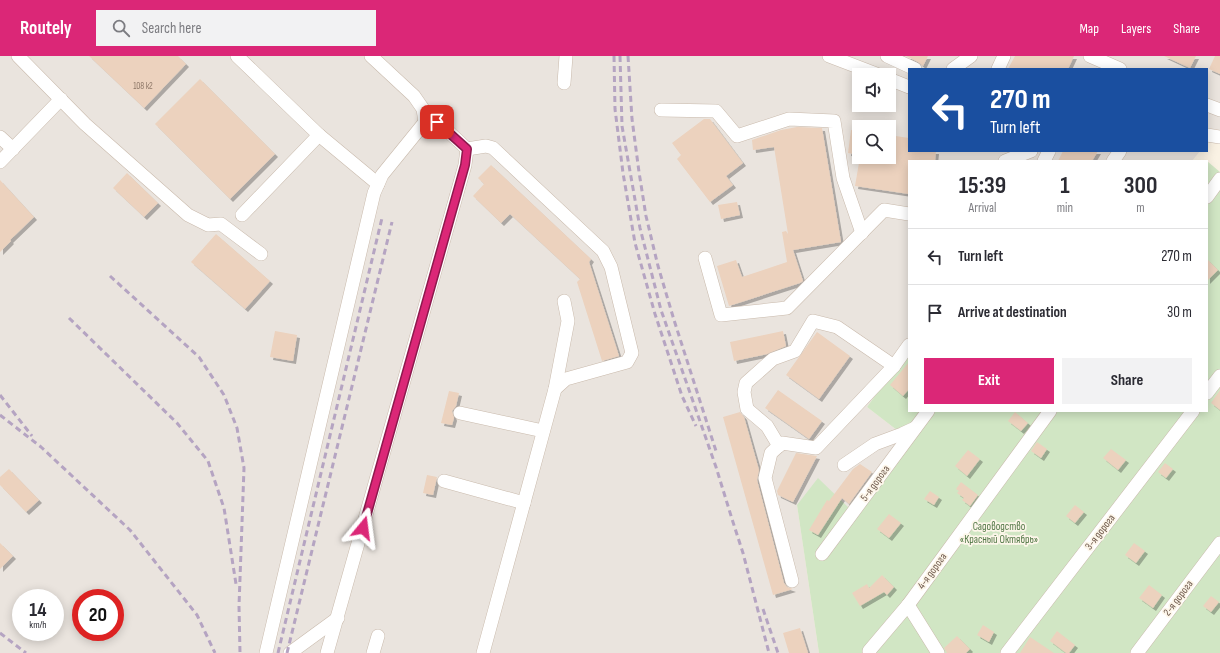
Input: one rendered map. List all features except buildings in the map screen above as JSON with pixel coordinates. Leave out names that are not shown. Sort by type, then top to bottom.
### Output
[{"type":"street","points":[[18,56],[85,124],[188,215],[208,225],[220,224],[261,254]]},
{"type":"street","points":[[237,56],[319,135],[378,184]]},
{"type":"street","points":[[266,653],[374,193],[382,175],[425,122],[423,109],[414,96],[371,56]]},
{"type":"street","points":[[564,83],[566,56]]},
{"type":"street","points":[[830,56],[861,68]]},
{"type":"street","points":[[887,56],[913,68]]},
{"type":"street","points":[[954,68],[971,56]]},
{"type":"street","points":[[998,68],[1004,56]]},
{"type":"street","points":[[1090,56],[1118,68]]},
{"type":"street","points":[[896,82],[908,87]]},
{"type":"street","points":[[0,162],[61,99]]},
{"type":"street","points":[[1208,105],[1220,110]]},
{"type":"street","points":[[661,110],[716,111],[737,136],[789,118],[834,121],[843,178],[862,232]]},
{"type":"street","points":[[425,122],[437,122],[467,149]]},
{"type":"street","points":[[242,215],[319,135]]},
{"type":"street","points":[[1208,135],[1220,137]]},
{"type":"street","points":[[0,137],[13,149]]},
{"type":"street","points":[[467,149],[486,146],[493,148],[603,252],[611,267],[632,353],[627,362],[566,379],[555,389]]},
{"type":"street","points":[[327,653],[463,173],[467,149]]},
{"type":"street","points":[[1008,160],[1028,152]]},
{"type":"street","points":[[1208,196],[1220,179]]},
{"type":"street","points":[[705,258],[721,315],[787,308],[884,210],[908,214]]},
{"type":"street","points":[[483,653],[555,389],[568,321],[564,301]]},
{"type":"street","points":[[779,446],[767,426],[747,409],[744,392],[746,383],[773,360],[795,351],[813,321],[837,326],[894,366]]},
{"type":"street","points":[[792,581],[765,478],[770,454],[782,443],[816,448],[894,366],[908,346]]},
{"type":"street","points":[[1208,392],[1220,376]]},
{"type":"street","name":"5-я дорога","points":[[822,554],[927,412]]},
{"type":"street","name":"4-я дорога","points":[[869,651],[908,605],[1049,412]]},
{"type":"street","name":"3-я дорога","points":[[1007,653],[1192,412]]},
{"type":"street","points":[[460,414],[543,431]]},
{"type":"street","points":[[844,465],[875,444],[902,434],[917,426]]},
{"type":"street","points":[[444,481],[524,502]]},
{"type":"street","name":"2-я дорога","points":[[1137,653],[1220,543]]},
{"type":"street","points":[[908,605],[938,653]]},
{"type":"street","points":[[290,653],[338,618]]},
{"type":"street","points":[[372,653],[378,636]]},
{"type":"shaded area","points":[[0,56],[1220,56],[1220,130],[1208,128],[1208,68],[908,68],[908,152],[1199,152],[1193,160],[908,160],[908,350],[867,407],[906,437],[851,510],[797,505],[819,653],[0,653]]},
{"type":"green space","name":"Садоводство «Красный Октябрь»","points":[[1208,162],[1220,172],[1220,653],[819,653],[797,505],[818,478],[851,510],[902,434],[867,407],[908,350],[908,412],[1208,412]]},
{"type":"railway","points":[[614,56],[615,109],[623,173],[635,243],[655,314],[682,396],[696,426]]},
{"type":"railway","points":[[620,56],[622,126],[640,228],[661,310],[716,467],[743,553],[769,653]]},
{"type":"railway","points":[[628,56],[632,119],[646,216],[658,266],[674,320],[716,451]]},
{"type":"railway","points":[[278,653],[382,218]]},
{"type":"railway","points":[[287,653],[392,222]]},
{"type":"railway","points":[[110,276],[199,357],[224,395],[237,428],[244,468],[239,606],[240,653]]},
{"type":"railway","points":[[69,318],[177,423],[208,461],[224,508],[236,584]]},
{"type":"railway","points":[[0,395],[32,436]]},
{"type":"railway","points":[[0,415],[41,447],[130,530],[197,615],[215,653]]},
{"type":"railway","points":[[763,609],[778,653]]},
{"type":"railway","points":[[0,633],[26,653]]},
{"type":"route","points":[[363,528],[465,165],[467,149],[437,122]]}]
